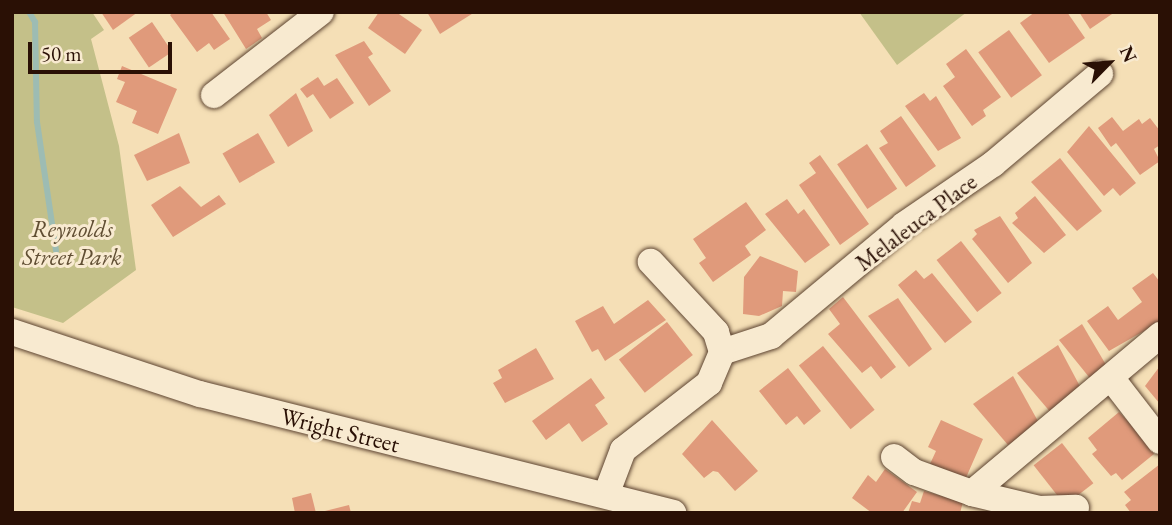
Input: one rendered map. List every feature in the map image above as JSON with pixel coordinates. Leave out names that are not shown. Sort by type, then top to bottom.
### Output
[{"type":"street","points":[[214,95],[321,12]]},
{"type":"street","name":"Melaleuca Place","points":[[722,352],[772,336],[904,225],[993,164],[1100,74]]},
{"type":"street","points":[[606,495],[623,450],[709,383],[722,352],[716,332],[651,262]]},
{"type":"street","name":"Wright Street","points":[[12,332],[200,394],[673,513]]},
{"type":"street","points":[[972,493],[1112,379],[1126,361],[1160,335]]},
{"type":"street","points":[[1112,379],[1160,440]]},
{"type":"street","points":[[894,457],[914,472],[972,493],[1039,509],[1076,508]]},
{"type":"green space","name":"Reynolds Street Park","points":[[12,12],[92,12],[104,30],[91,39],[119,146],[136,270],[63,323],[12,307]]},
{"type":"green space","points":[[859,12],[967,12],[897,65]]},
{"type":"building","points":[[101,12],[138,12],[113,30]]},
{"type":"building","points":[[174,12],[211,12],[230,39],[214,50],[209,43],[197,52],[170,15]]},
{"type":"building","points":[[223,12],[266,12],[271,20],[257,29],[262,38],[246,49]]},
{"type":"building","points":[[379,12],[396,12],[422,30],[405,54],[368,28]]},
{"type":"building","points":[[427,12],[475,12],[440,34]]},
{"type":"building","points":[[1035,12],[1067,12],[1085,38],[1049,63],[1020,23]]},
{"type":"building","points":[[1079,12],[1115,12],[1090,29]]},
{"type":"building","points":[[152,22],[172,52],[149,68],[129,38]]},
{"type":"building","points":[[1009,30],[1042,75],[1011,98],[978,52]]},
{"type":"building","points":[[364,41],[373,54],[368,57],[391,91],[369,106],[335,55]]},
{"type":"building","points":[[966,49],[1001,97],[983,110],[986,116],[972,126],[943,86],[955,77],[946,64]]},
{"type":"building","points":[[122,66],[177,89],[158,134],[132,123],[137,111],[116,102],[125,82],[117,79]]},
{"type":"building","points":[[318,77],[324,86],[337,78],[354,103],[330,119],[313,94],[307,98],[300,89]]},
{"type":"building","points":[[296,93],[313,131],[288,147],[269,115]]},
{"type":"building","points":[[924,93],[930,101],[936,96],[961,138],[938,151],[905,106]]},
{"type":"building","points":[[901,116],[936,166],[906,187],[879,148],[888,143],[880,131]]},
{"type":"building","points":[[1112,117],[1123,131],[1139,119],[1142,124],[1150,118],[1160,131],[1160,145],[1154,149],[1160,161],[1140,175],[1116,143],[1111,147],[1098,128]]},
{"type":"building","points":[[1089,126],[1136,183],[1120,196],[1113,188],[1104,196],[1067,152]]},
{"type":"building","points":[[179,133],[190,163],[147,181],[134,155]]},
{"type":"building","points":[[258,133],[275,162],[239,183],[222,154]]},
{"type":"building","points":[[867,144],[897,189],[867,209],[837,164]]},
{"type":"building","points":[[820,155],[869,224],[840,245],[799,185],[816,173],[809,163]]},
{"type":"building","points":[[1060,158],[1102,211],[1077,231],[1031,182]]},
{"type":"building","points":[[180,186],[201,207],[219,195],[226,204],[173,237],[151,205]]},
{"type":"building","points":[[1035,196],[1066,235],[1044,253],[1012,223],[1018,218],[1015,213]]},
{"type":"building","points":[[787,199],[798,214],[804,209],[830,245],[805,263],[765,214]]},
{"type":"building","points":[[746,202],[766,230],[745,246],[751,255],[713,282],[699,263],[706,258],[693,239]]},
{"type":"building","points":[[1000,216],[1032,263],[1008,283],[972,239],[977,234],[974,230]]},
{"type":"building","points":[[961,241],[1002,293],[977,312],[937,260]]},
{"type":"building","points":[[760,256],[798,271],[796,292],[783,291],[782,306],[759,316],[743,314],[744,277]]},
{"type":"building","points":[[916,270],[924,279],[932,273],[972,322],[945,343],[898,285]]},
{"type":"building","points":[[1153,273],[1160,282],[1158,323],[1109,351],[1087,321],[1108,306],[1118,320],[1142,302],[1132,288]]},
{"type":"building","points":[[843,297],[896,367],[881,379],[871,366],[862,373],[828,334],[840,324],[829,309]]},
{"type":"building","points":[[898,298],[932,349],[909,367],[868,316]]},
{"type":"building","points":[[648,300],[666,320],[605,361],[598,349],[592,352],[575,321],[603,306],[614,324]]},
{"type":"building","points":[[667,322],[693,355],[645,393],[619,360]]},
{"type":"building","points":[[1082,324],[1109,370],[1093,382],[1059,340]]},
{"type":"building","points":[[1058,345],[1083,392],[1052,414],[1017,373]]},
{"type":"building","points":[[823,346],[875,410],[851,429],[799,366]]},
{"type":"building","points":[[536,348],[554,379],[505,403],[493,383],[502,378],[498,370]]},
{"type":"building","points":[[1160,366],[1160,404],[1145,386]]},
{"type":"building","points":[[788,368],[821,411],[804,425],[797,416],[786,425],[759,391]]},
{"type":"building","points":[[1013,376],[1039,423],[1008,445],[973,404]]},
{"type":"building","points":[[591,378],[605,398],[595,405],[608,424],[582,442],[569,423],[546,440],[532,421]]},
{"type":"building","points":[[1119,412],[1148,442],[1154,454],[1122,480],[1116,473],[1111,476],[1092,454],[1097,450],[1088,438]]},
{"type":"building","points":[[712,420],[758,471],[735,491],[718,472],[713,471],[704,478],[682,454]]},
{"type":"building","points":[[941,420],[983,439],[965,480],[930,464],[936,451],[928,447]]},
{"type":"building","points":[[1062,443],[1093,483],[1065,505],[1034,465]]},
{"type":"building","points":[[1160,464],[1160,513],[1131,513],[1125,505],[1131,500],[1124,492]]},
{"type":"building","points":[[885,469],[917,492],[902,513],[872,513],[852,498],[868,475],[876,482]]},
{"type":"building","points":[[924,491],[963,502],[960,513],[908,513],[912,501],[920,503]]},
{"type":"building","points":[[311,493],[316,513],[295,513],[292,498]]},
{"type":"building","points":[[349,505],[351,513],[321,513],[321,512]]},
{"type":"waterway","points":[[29,12],[35,22],[37,122],[56,251]]}]
